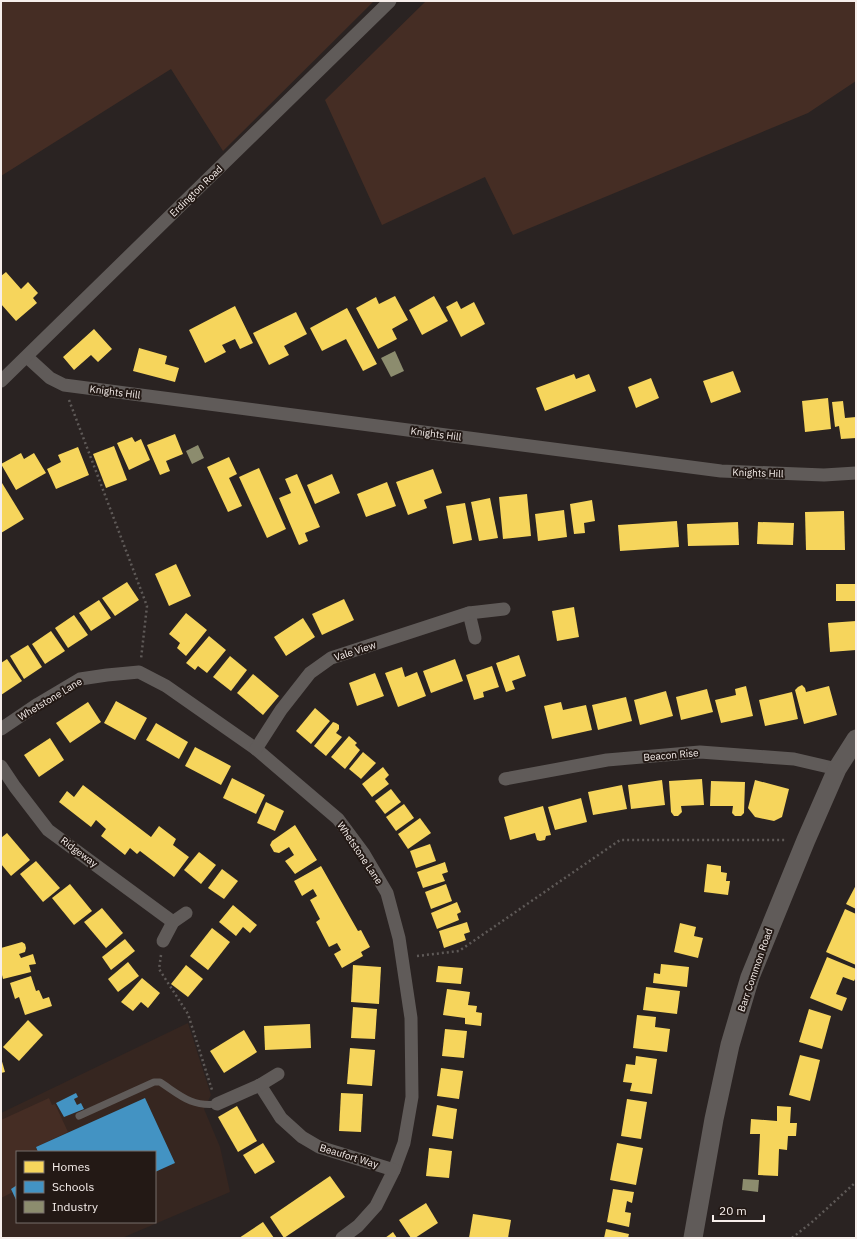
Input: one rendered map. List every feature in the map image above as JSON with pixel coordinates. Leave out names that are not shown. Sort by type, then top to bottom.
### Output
[{"type":"main road","name":"Barr Common Road","points":[[693,1238],[714,1119],[730,1045],[750,977],[806,840],[837,769],[856,739]]},
{"type":"street","name":"Erdington Road","points":[[1,381],[390,1]]},
{"type":"street","name":"Knights Hill","points":[[26,357],[50,378],[64,385],[722,471],[824,475],[856,472]]},
{"type":"street","name":"Vale View","points":[[256,749],[281,710],[310,673],[331,658],[469,614],[504,609]]},
{"type":"street","points":[[469,614],[476,638]]},
{"type":"street","name":"Whetstone Lane","points":[[1,729],[38,704],[80,679],[139,672],[166,686],[256,749],[338,819],[364,854],[387,893],[400,938],[411,1018],[412,1096],[404,1143],[394,1170],[376,1206],[358,1226],[342,1238]]},
{"type":"street","name":"Beacon Rise","points":[[505,779],[607,760],[700,752],[794,759],[837,769]]},
{"type":"street","name":"Ridgeway","points":[[1,766],[48,830],[173,922]]},
{"type":"street","points":[[163,941],[173,922],[186,913]]},
{"type":"street","points":[[217,1104],[260,1085],[278,1074]]},
{"type":"street","name":"Beaufort Way","points":[[260,1085],[281,1118],[302,1137],[319,1147],[394,1170]]},
{"type":"lane","points":[[79,1116],[154,1082],[160,1082],[192,1102],[201,1104],[217,1104]]},
{"type":"path","points":[[64,385],[147,606],[139,672]]},
{"type":"path","points":[[402,958],[459,951],[620,840],[806,840]]},
{"type":"path","points":[[163,941],[159,969],[188,1014],[217,1104]]},
{"type":"path","points":[[792,1238],[856,1182]]},
{"type":"shaded area","points":[[1,1],[374,1],[223,151],[171,69],[1,176]]},
{"type":"shaded area","points":[[426,1],[856,1],[856,81],[808,113],[513,235],[485,177],[382,225],[325,100]]},
{"type":"shaded area","points":[[188,1023],[211,1095],[204,1109],[220,1147],[230,1192],[122,1238],[1,1238],[1,1113]]},
{"type":"shaded area","points":[[49,1098],[52,1105],[55,1104],[68,1132],[36,1147],[38,1151],[16,1151],[16,1186],[11,1189],[13,1192],[1,1198],[1,1120]]},
{"type":"building: Homes","points":[[6,272],[21,289],[28,282],[38,293],[33,298],[37,303],[16,321],[1,304],[1,276]]},
{"type":"building: Homes","points":[[395,296],[408,320],[392,329],[397,339],[378,349],[356,308],[376,297],[379,304]]},
{"type":"building: Homes","points":[[434,296],[448,321],[422,335],[409,310]]},
{"type":"building: Homes","points":[[457,301],[461,309],[474,302],[485,324],[461,337],[446,307]]},
{"type":"building: Homes","points":[[235,306],[253,343],[240,349],[235,339],[222,345],[226,352],[205,363],[189,330]]},
{"type":"building: Homes","points":[[347,308],[377,364],[363,371],[346,339],[322,351],[310,328]]},
{"type":"building: Homes","points":[[296,312],[307,334],[284,346],[289,355],[269,365],[253,333]]},
{"type":"building: Homes","points":[[94,329],[112,349],[98,362],[91,355],[74,370],[63,357]]},
{"type":"building: Homes","points":[[139,348],[167,356],[165,364],[179,368],[175,382],[133,371]]},
{"type":"building: Homes","points":[[733,371],[741,392],[711,403],[703,381]]},
{"type":"building: Homes","points":[[574,374],[576,379],[589,374],[596,391],[545,411],[536,388]]},
{"type":"building: Homes","points":[[651,378],[659,398],[636,408],[628,387]]},
{"type":"building: Homes","points":[[828,398],[831,429],[805,432],[802,401]]},
{"type":"building: Homes","points":[[843,401],[845,418],[856,417],[856,438],[841,439],[839,426],[835,427],[832,402]]},
{"type":"building: Homes","points":[[175,434],[183,454],[166,461],[170,471],[160,475],[147,445]]},
{"type":"building: Homes","points":[[132,437],[135,442],[141,439],[150,460],[129,470],[117,443]]},
{"type":"building: Homes","points":[[114,446],[127,480],[106,488],[93,454]]},
{"type":"building: Homes","points":[[78,447],[89,475],[56,489],[47,469],[61,462],[58,455]]},
{"type":"building: Homes","points":[[21,453],[24,459],[34,453],[46,473],[16,490],[1,464]]},
{"type":"building: Homes","points":[[229,457],[237,474],[229,478],[242,506],[228,512],[207,467]]},
{"type":"building: Homes","points":[[259,468],[286,529],[267,538],[239,477]]},
{"type":"building: Homes","points":[[433,469],[442,493],[424,500],[427,508],[408,515],[396,482]]},
{"type":"building: Homes","points":[[297,474],[320,527],[305,533],[308,541],[299,545],[279,498],[291,493],[285,479]]},
{"type":"building: Homes","points":[[332,474],[340,493],[315,504],[307,485]]},
{"type":"building: Homes","points":[[387,482],[396,506],[366,517],[357,494]]},
{"type":"building: Homes","points":[[2,483],[24,519],[1,533],[1,484]]},
{"type":"building: Homes","points":[[527,494],[531,536],[503,539],[499,497]]},
{"type":"building: Homes","points":[[490,498],[498,538],[479,541],[471,502]]},
{"type":"building: Homes","points":[[592,500],[595,521],[584,523],[585,533],[574,534],[570,504]]},
{"type":"building: Homes","points":[[465,503],[472,540],[453,544],[446,506]]},
{"type":"building: Homes","points":[[564,510],[567,537],[538,541],[535,514]]},
{"type":"building: Homes","points":[[844,511],[845,550],[806,550],[805,512]]},
{"type":"building: Homes","points":[[677,521],[679,547],[620,551],[618,525]]},
{"type":"building: Homes","points":[[738,522],[739,545],[688,546],[687,524]]},
{"type":"building: Homes","points":[[758,522],[794,523],[793,545],[757,544]]},
{"type":"building: Homes","points":[[176,564],[191,596],[169,606],[155,574]]},
{"type":"building: Homes","points":[[127,582],[139,600],[115,616],[102,598]]},
{"type":"building: Homes","points":[[836,584],[856,584],[856,601],[836,601]]},
{"type":"building: Homes","points":[[344,599],[354,620],[322,635],[312,614]]},
{"type":"building: Homes","points":[[99,600],[111,618],[91,631],[79,613]]},
{"type":"building: Homes","points":[[574,607],[579,637],[557,641],[552,611]]},
{"type":"building: Homes","points":[[186,613],[207,630],[186,656],[177,648],[180,643],[169,634]]},
{"type":"building: Homes","points":[[74,615],[88,635],[68,648],[55,628]]},
{"type":"building: Homes","points":[[303,618],[315,637],[286,656],[274,637]]},
{"type":"building: Homes","points":[[856,621],[856,650],[830,652],[828,623]]},
{"type":"building: Homes","points":[[51,631],[65,651],[45,664],[32,644]]},
{"type":"building: Homes","points":[[209,636],[226,650],[207,673],[198,666],[195,670],[186,663]]},
{"type":"building: Homes","points":[[28,645],[42,667],[24,679],[10,656]]},
{"type":"building: Homes","points":[[519,655],[526,676],[512,681],[515,689],[506,692],[496,663]]},
{"type":"building: Homes","points":[[230,656],[247,670],[231,691],[213,677]]},
{"type":"building: Homes","points":[[7,659],[22,681],[1,695],[1,663]]},
{"type":"building: Homes","points":[[455,659],[463,681],[431,693],[423,671]]},
{"type":"building: Homes","points":[[492,666],[499,687],[483,692],[484,697],[474,700],[466,675]]},
{"type":"building: Homes","points":[[402,667],[405,677],[417,672],[426,696],[398,707],[385,673]]},
{"type":"building: Homes","points":[[375,673],[384,696],[357,706],[349,683]]},
{"type":"building: Homes","points":[[253,674],[279,696],[263,715],[237,693]]},
{"type":"building: Homes","points":[[802,685],[806,692],[829,686],[837,715],[804,724],[795,690]]},
{"type":"building: Homes","points":[[746,686],[753,716],[721,723],[715,700],[736,695],[735,689]]},
{"type":"building: Homes","points":[[707,689],[713,712],[681,720],[676,697]]},
{"type":"building: Homes","points":[[666,691],[673,716],[640,725],[634,700]]},
{"type":"building: Homes","points":[[792,692],[798,719],[765,726],[759,700]]},
{"type":"building: Homes","points":[[626,697],[632,721],[598,730],[592,705]]},
{"type":"building: Homes","points":[[116,701],[147,718],[135,740],[104,723]]},
{"type":"building: Homes","points":[[88,702],[101,722],[70,743],[56,723]]},
{"type":"building: Homes","points":[[561,702],[563,710],[586,705],[592,730],[552,739],[544,706]]},
{"type":"building: Homes","points":[[315,708],[330,721],[311,744],[296,731]]},
{"type":"building: Homes","points":[[333,722],[339,725],[339,729],[336,733],[342,737],[326,756],[314,746]]},
{"type":"building: Homes","points":[[156,723],[188,742],[179,759],[146,740]]},
{"type":"building: Homes","points":[[349,736],[357,743],[355,745],[360,750],[345,769],[331,757]]},
{"type":"building: Homes","points":[[50,738],[64,760],[39,777],[24,755]]},
{"type":"building: Homes","points":[[195,747],[231,766],[221,785],[185,766]]},
{"type":"building: Homes","points":[[363,752],[376,763],[361,779],[349,769]]},
{"type":"building: Homes","points":[[383,767],[389,775],[385,779],[389,784],[372,797],[362,784]]},
{"type":"building: Homes","points":[[232,778],[265,795],[256,814],[223,798]]},
{"type":"building: Homes","points":[[702,779],[704,805],[681,806],[682,812],[678,816],[674,816],[671,812],[669,781]]},
{"type":"building: Homes","points":[[662,780],[665,805],[631,809],[628,785]]},
{"type":"building: Homes","points":[[755,780],[789,789],[782,817],[774,821],[755,817],[748,808]]},
{"type":"building: Homes","points":[[711,781],[745,782],[744,813],[741,816],[735,816],[732,813],[733,806],[710,806]]},
{"type":"building: Homes","points":[[83,785],[151,837],[159,826],[176,839],[173,845],[189,857],[174,877],[140,851],[137,854],[130,848],[125,855],[101,836],[106,829],[96,820],[91,827],[59,802],[67,791],[74,797]]},
{"type":"building: Homes","points":[[622,785],[627,809],[593,815],[588,792]]},
{"type":"building: Homes","points":[[391,789],[401,802],[385,814],[375,801]]},
{"type":"building: Homes","points":[[581,798],[587,822],[555,830],[548,807]]},
{"type":"building: Homes","points":[[266,802],[284,811],[275,831],[257,823]]},
{"type":"building: Homes","points":[[404,804],[414,818],[396,831],[386,817]]},
{"type":"building: Homes","points":[[543,806],[551,835],[546,836],[545,840],[540,841],[537,840],[535,833],[510,840],[504,817]]},
{"type":"building: Homes","points":[[420,818],[431,833],[408,849],[398,834]]},
{"type":"building: Homes","points":[[295,825],[317,860],[295,874],[285,861],[294,855],[289,847],[279,853],[274,852],[270,845],[272,841]]},
{"type":"building: Homes","points":[[7,833],[30,860],[11,876],[1,864],[1,838]]},
{"type":"building: Homes","points":[[430,844],[436,861],[416,868],[410,851]]},
{"type":"building: Homes","points":[[199,852],[216,865],[201,884],[184,870]]},
{"type":"building: Homes","points":[[36,861],[60,888],[43,902],[20,874]]},
{"type":"building: Homes","points":[[445,862],[448,872],[442,874],[445,881],[423,888],[417,872]]},
{"type":"building: Homes","points":[[707,864],[721,866],[721,872],[727,873],[726,881],[730,881],[728,895],[704,892]]},
{"type":"building: Homes","points":[[321,866],[358,931],[361,930],[370,947],[361,952],[363,956],[342,968],[334,954],[341,950],[337,943],[329,947],[316,922],[320,919],[310,900],[317,896],[313,889],[302,896],[294,881]]},
{"type":"building: Homes","points":[[222,869],[238,881],[224,899],[208,888]]},
{"type":"building: Homes","points":[[70,884],[92,911],[74,925],[52,898]]},
{"type":"building: Homes","points":[[446,884],[452,901],[431,909],[425,892]]},
{"type":"building: Homes","points":[[856,885],[856,909],[846,904]]},
{"type":"building: Homes","points":[[457,902],[461,912],[457,914],[459,920],[437,929],[431,913]]},
{"type":"building: Homes","points":[[233,905],[257,925],[250,933],[243,927],[236,936],[219,922]]},
{"type":"building: Homes","points":[[102,908],[123,933],[106,948],[84,922]]},
{"type":"building: Homes","points":[[845,909],[856,914],[856,965],[826,952]]},
{"type":"building: Homes","points":[[467,922],[470,932],[464,934],[466,940],[444,948],[439,931]]},
{"type":"building: Homes","points":[[680,923],[696,927],[694,936],[703,938],[698,958],[674,952]]},
{"type":"building: Homes","points":[[212,928],[230,942],[208,970],[190,956]]},
{"type":"building: Homes","points":[[125,939],[135,951],[111,970],[102,957]]},
{"type":"building: Homes","points":[[22,942],[25,944],[26,948],[25,952],[19,954],[21,958],[33,954],[36,964],[29,965],[31,972],[3,979],[1,971],[1,948]]},
{"type":"building: Homes","points":[[827,957],[856,969],[856,977],[854,981],[843,977],[836,994],[847,998],[842,1011],[810,998]]},
{"type":"building: Homes","points":[[128,962],[139,976],[118,992],[108,979]]},
{"type":"building: Homes","points":[[661,964],[689,967],[687,987],[653,983],[654,973],[660,974]]},
{"type":"building: Homes","points":[[186,965],[203,979],[188,997],[171,984]]},
{"type":"building: Homes","points":[[353,965],[381,967],[379,1004],[351,1002]]},
{"type":"building: Homes","points":[[438,966],[463,968],[461,984],[436,982]]},
{"type":"building: Homes","points":[[31,976],[36,991],[39,990],[43,999],[49,997],[52,1006],[25,1015],[19,997],[15,999],[10,983]]},
{"type":"building: Homes","points":[[142,978],[160,993],[148,1008],[141,1002],[133,1011],[121,1002]]},
{"type":"building: Homes","points":[[646,987],[680,991],[677,1014],[643,1010]]},
{"type":"building: Homes","points":[[447,989],[470,992],[468,1005],[477,1006],[476,1012],[482,1013],[481,1026],[465,1024],[465,1018],[443,1015]]},
{"type":"building: Homes","points":[[353,1007],[377,1009],[375,1039],[351,1038]]},
{"type":"building: Homes","points":[[809,1009],[831,1016],[822,1049],[799,1042]]},
{"type":"building: Homes","points":[[637,1015],[656,1017],[655,1027],[670,1029],[667,1052],[633,1048]]},
{"type":"building: Homes","points":[[28,1020],[43,1035],[19,1061],[3,1047]]},
{"type":"building: Homes","points":[[310,1024],[311,1048],[265,1050],[264,1026]]},
{"type":"building: Homes","points":[[445,1029],[467,1031],[464,1058],[442,1056]]},
{"type":"building: Homes","points":[[244,1030],[257,1052],[224,1073],[210,1051]]},
{"type":"building: Homes","points":[[350,1048],[375,1050],[372,1086],[347,1084]]},
{"type":"building: Homes","points":[[800,1055],[820,1060],[810,1101],[789,1095]]},
{"type":"building: Homes","points":[[636,1056],[657,1059],[652,1094],[630,1091],[632,1083],[623,1082],[626,1064],[635,1065]]},
{"type":"building: Homes","points":[[1,1058],[5,1072],[1,1073]]},
{"type":"building: Homes","points":[[441,1068],[463,1071],[459,1099],[437,1096]]},
{"type":"building: Homes","points":[[341,1093],[363,1094],[361,1132],[339,1131]]},
{"type":"building: Homes","points":[[627,1099],[647,1102],[641,1139],[621,1136]]},
{"type":"building: Homes","points":[[437,1105],[457,1109],[453,1139],[432,1136]]},
{"type":"building: Homes","points":[[237,1106],[257,1141],[238,1152],[218,1117]]},
{"type":"building: Homes","points":[[777,1106],[791,1107],[790,1123],[797,1123],[796,1136],[788,1136],[787,1150],[779,1149],[778,1176],[758,1175],[760,1134],[750,1134],[751,1119],[777,1121]]},
{"type":"building: Homes","points":[[263,1143],[275,1162],[255,1174],[243,1155]]},
{"type":"building: Homes","points":[[617,1143],[643,1148],[636,1185],[610,1180]]},
{"type":"building: Homes","points":[[429,1148],[452,1151],[449,1178],[426,1176]]},
{"type":"building: Homes","points":[[330,1176],[345,1197],[284,1238],[270,1217]]},
{"type":"building: Homes","points":[[613,1189],[634,1192],[632,1203],[627,1201],[625,1212],[631,1213],[629,1227],[607,1222]]},
{"type":"building: Homes","points":[[426,1203],[438,1223],[415,1238],[411,1238],[399,1220]]},
{"type":"building: Homes","points":[[473,1214],[511,1220],[508,1238],[469,1238]]},
{"type":"building: Homes","points":[[263,1222],[274,1238],[239,1238]]},
{"type":"building: Homes","points":[[606,1229],[629,1234],[628,1238],[604,1238]]},
{"type":"building: Homes","points":[[393,1232],[397,1238],[385,1238]]},
{"type":"building: Schools","points":[[76,1093],[78,1097],[74,1099],[77,1105],[81,1103],[84,1109],[64,1117],[56,1103]]},
{"type":"building: Schools","points":[[145,1098],[175,1163],[156,1172],[156,1151],[38,1151],[36,1147]]},
{"type":"building: Schools","points":[[16,1186],[16,1200],[11,1189]]},
{"type":"building: Industry","points":[[395,351],[404,371],[391,377],[381,358]]},
{"type":"building: Industry","points":[[198,445],[204,458],[192,464],[186,451]]},
{"type":"building: Industry","points":[[743,1179],[759,1180],[758,1192],[742,1190]]}]
